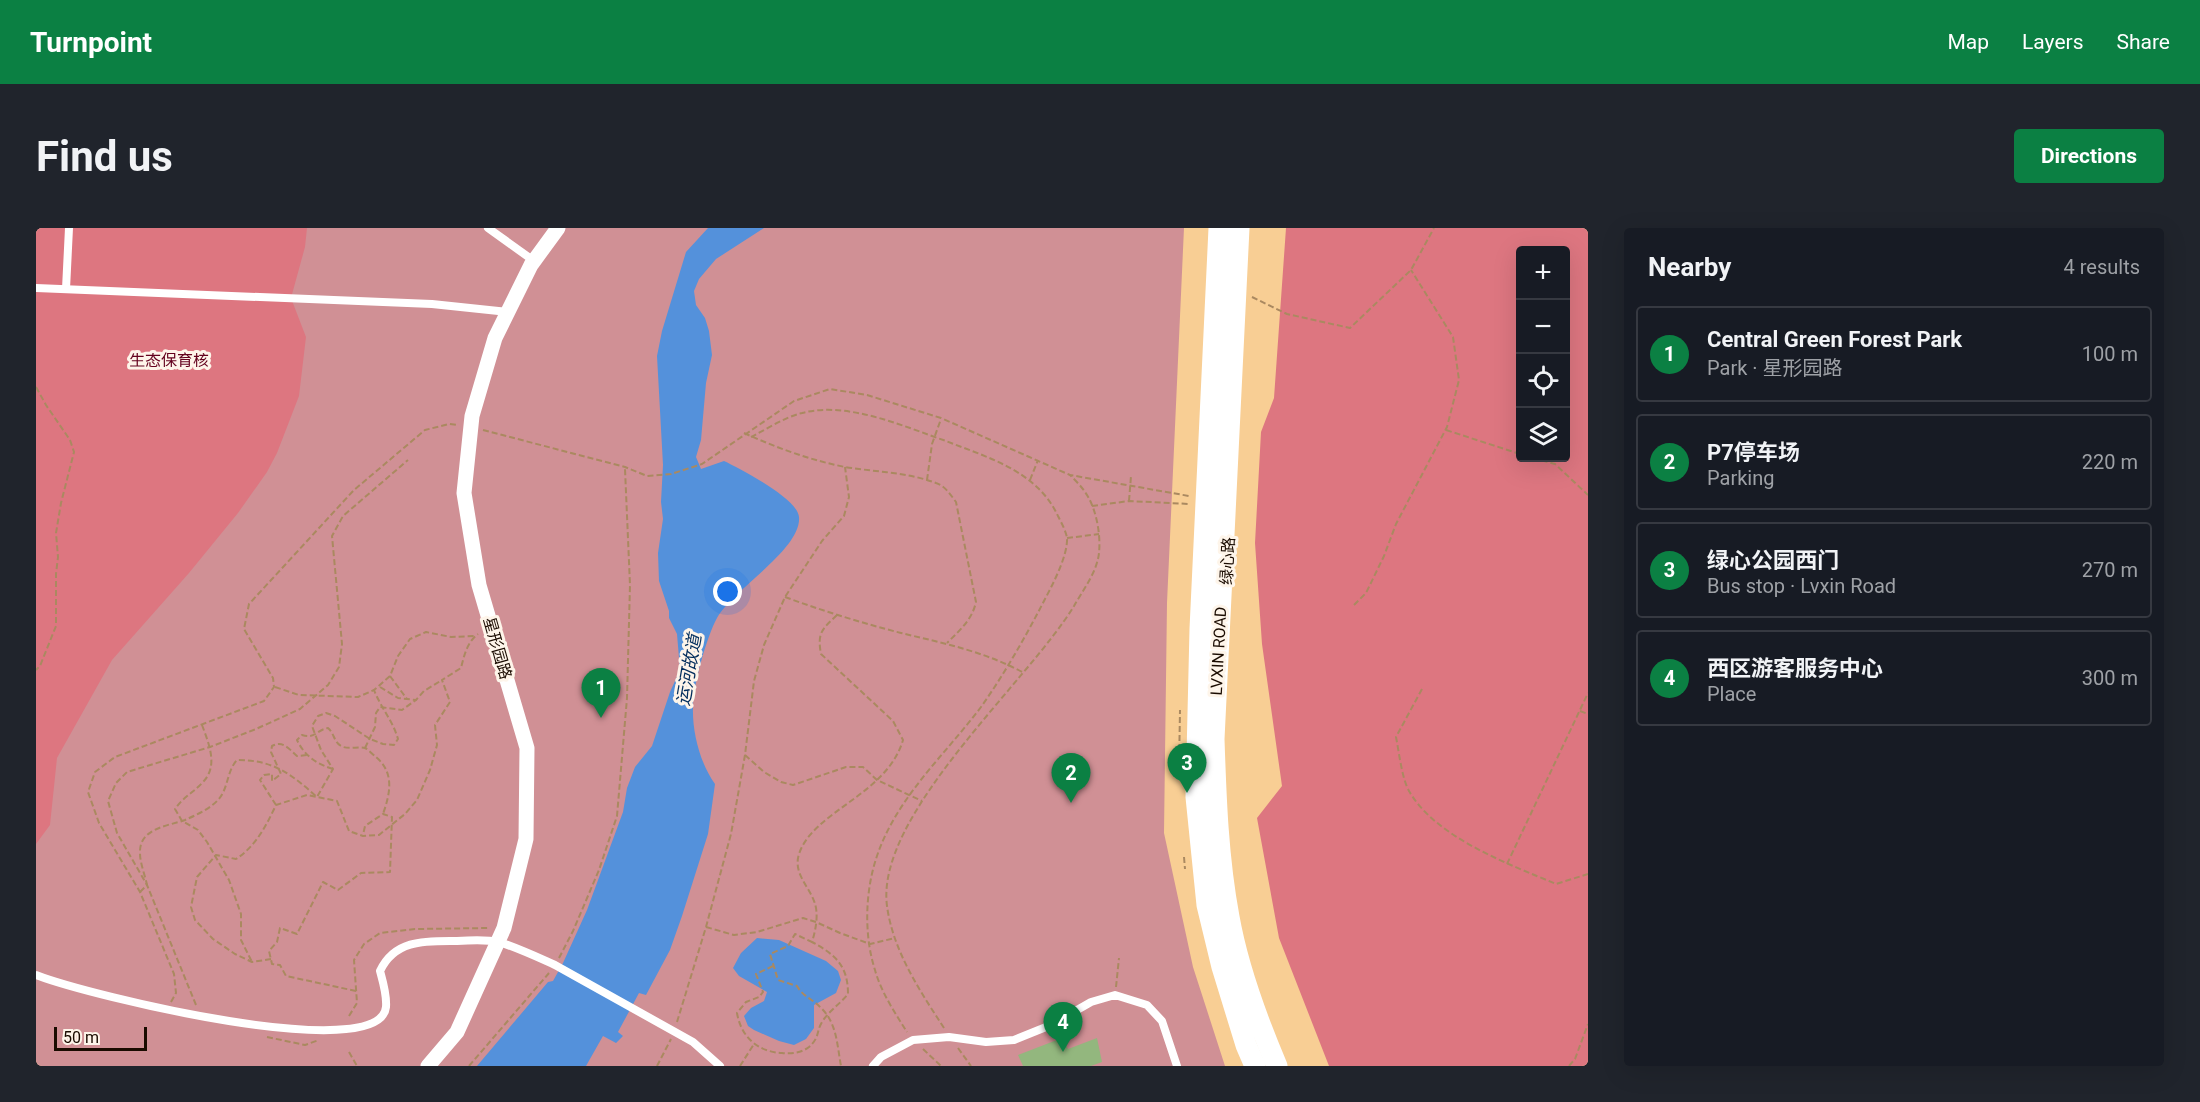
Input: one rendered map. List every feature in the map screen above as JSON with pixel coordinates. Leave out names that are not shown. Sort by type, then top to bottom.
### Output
[{"type":"main road","name":"LVXIN ROAD","points":[[1219,228],[1196,786],[1200,853],[1208,905],[1222,967],[1246,1045],[1256,1066]]},
{"type":"main road","name":"LVXIN ROAD","points":[[1239,228],[1214,739],[1216,803],[1220,861],[1229,920],[1246,986],[1277,1066]]},
{"type":"street","name":"星形园路","points":[[428,1066],[457,1032],[498,942],[504,928],[526,839],[527,747],[479,585],[464,493],[472,416],[495,338],[534,261],[558,228]]},
{"type":"lane","points":[[66,289],[69,228]]},
{"type":"lane","points":[[488,228],[534,261]]},
{"type":"lane","points":[[36,288],[432,304],[508,312]]},
{"type":"lane","points":[[381,1027],[387,1006],[380,971],[391,954],[405,946],[423,941],[486,940],[498,942],[556,966],[693,1042],[720,1066]]},
{"type":"lane","points":[[36,975],[124,1009]]},
{"type":"lane","points":[[873,1066],[881,1057],[913,1040],[949,1036],[986,1042],[1014,1040],[1051,1025],[1091,1002],[1115,995],[1148,1005],[1162,1021],[1177,1066]]},
{"type":"path","points":[[1252,297],[1287,314],[1350,328],[1411,270],[1434,228]]},
{"type":"path","points":[[1354,605],[1366,593],[1396,524],[1445,430],[1460,380],[1453,337],[1411,270]]},
{"type":"path","points":[[36,387],[70,440],[74,452],[56,533],[58,557],[56,626],[40,666],[36,670]]},
{"type":"path","points":[[168,1008],[176,993],[174,974],[140,892],[99,823],[88,792],[96,772],[115,757],[264,701],[274,687],[273,678],[244,629],[249,604],[354,490],[425,430],[449,424],[471,427],[625,467],[647,476],[671,474],[702,464],[729,447],[744,433],[794,401],[830,389],[867,395],[941,418],[1070,475],[1206,502]]},
{"type":"path","points":[[751,436],[800,413],[829,408],[863,414],[935,437],[1012,467],[1030,480],[1051,502],[1067,538],[1062,560],[1051,588],[1028,633],[982,705],[908,795],[887,832],[875,861],[867,921],[875,971],[893,1008],[913,1040],[941,1066]]},
{"type":"path","points":[[927,480],[932,444],[941,418]]},
{"type":"path","points":[[1445,430],[1516,452]]},
{"type":"path","points":[[744,433],[792,453],[844,467],[888,472],[927,480],[939,483],[947,490],[956,502],[976,602],[974,613],[947,643]]},
{"type":"path","points":[[197,1006],[147,885],[117,833],[108,801],[116,783],[127,772],[210,747],[300,709],[328,686],[339,667],[342,644],[333,558],[334,529],[343,516],[408,460]]},
{"type":"path","points":[[1030,480],[1038,460]]},
{"type":"path","points":[[1548,462],[1555,464],[1588,495]]},
{"type":"path","points":[[469,1066],[556,966],[599,870],[617,816],[627,698],[630,585],[625,467]]},
{"type":"path","points":[[657,1066],[674,1032],[706,927],[730,834],[745,755],[754,681],[764,645],[785,597],[822,541],[844,516],[849,497],[844,467]]},
{"type":"path","points":[[971,1066],[915,983],[895,938],[887,904],[889,879],[897,844],[939,775],[1063,623],[1092,576],[1099,555],[1099,534],[1086,493],[1070,475]]},
{"type":"path","points":[[1128,501],[1131,476]]},
{"type":"path","points":[[1092,506],[1128,501],[1206,502]]},
{"type":"path","points":[[1067,538],[1099,534]]},
{"type":"path","points":[[785,597],[837,615],[947,643],[1008,664],[1024,673]]},
{"type":"path","points":[[812,942],[816,921],[815,902],[798,873],[798,856],[806,840],[877,780],[898,755],[903,740],[893,721],[821,654],[819,639],[825,626],[837,615]]},
{"type":"path","points":[[380,706],[402,710],[424,691],[461,668],[465,650],[474,636],[491,626]]},
{"type":"path","points":[[274,687],[299,695],[358,697],[379,687],[390,676],[398,656],[410,639],[426,632],[451,637],[474,636]]},
{"type":"path","points":[[390,676],[407,699]]},
{"type":"path","points":[[216,855],[236,859],[248,852],[264,829],[276,805],[308,795],[337,801],[349,831],[363,836],[378,836],[417,800],[430,770],[437,745],[435,725],[450,702],[442,680]]},
{"type":"path","points":[[379,687],[398,698],[416,700]]},
{"type":"path","points":[[1422,688],[1396,737],[1408,790],[1431,819],[1493,858],[1556,884],[1588,874]]},
{"type":"path","points":[[333,769],[312,726],[318,716],[326,713],[335,716],[370,739],[383,744],[394,745],[398,739],[394,725],[380,706],[374,690]]},
{"type":"path","points":[[1507,864],[1588,693]]},
{"type":"path","points":[[365,748],[375,727],[376,714],[380,706]]},
{"type":"path","points":[[1580,711],[1588,714]]},
{"type":"path","points":[[202,725],[210,747],[212,761],[210,774],[174,808],[182,821],[198,830],[230,880],[241,914],[241,940],[252,962]]},
{"type":"path","points":[[333,769],[318,765],[297,740],[302,735],[310,737],[321,729],[328,728],[343,747],[365,748],[382,762],[390,780],[389,797],[383,814],[364,826],[363,836]]},
{"type":"path","points":[[276,805],[260,780],[264,775],[272,774],[272,781],[281,774],[271,752],[272,746],[277,743],[285,745],[297,756],[308,755]]},
{"type":"path","points":[[745,755],[764,772],[781,782],[793,784],[846,767],[863,767],[877,780],[922,801]]},
{"type":"path","points":[[147,885],[140,853],[144,838],[158,827],[182,821],[204,811],[218,800],[226,786],[230,768],[237,760],[254,760],[277,766],[317,797]]},
{"type":"path","points":[[317,797],[333,769]]},
{"type":"path","points":[[356,991],[286,976],[280,965],[272,964],[269,951],[277,942],[280,928],[297,934],[323,882],[338,890],[361,873],[390,872],[393,817],[383,814]]},
{"type":"path","points":[[216,855],[197,877],[191,907],[195,920],[213,939],[252,962],[271,959]]},
{"type":"path","points":[[140,892],[147,885]]},
{"type":"path","points":[[706,927],[734,935],[757,932],[803,918],[816,921],[870,944],[895,938]]},
{"type":"path","points":[[348,1018],[357,1003],[354,960],[364,944],[380,933],[415,928],[490,927],[498,942]]},
{"type":"path","points":[[774,966],[756,974],[763,992],[759,997],[746,1002],[737,1013],[744,1034],[754,1044],[769,1052],[794,1054],[807,1049],[818,1037],[821,1023],[828,1015],[848,994],[848,981],[843,967],[831,952],[795,934],[788,946],[770,954],[774,966],[778,980],[797,986],[802,995],[819,1005],[828,1015],[834,1027],[841,1066]]},
{"type":"path","points":[[1115,995],[1119,958]]},
{"type":"path","points":[[1569,1066],[1575,1059],[1588,1024]]},
{"type":"path","points":[[265,1036],[305,1045],[324,1038]]},
{"type":"path","points":[[740,1066],[754,1044]]},
{"type":"path","points":[[349,1052],[357,1066]]},
{"type":"green space","points":[[36,228],[1184,228],[1167,603],[1164,833],[1193,967],[1225,1066],[36,1066]]},
{"type":"green space","name":"生态保育核","points":[[36,228],[307,228],[305,247],[291,298],[306,337],[299,396],[277,453],[267,472],[238,513],[189,573],[112,660],[57,758],[50,825],[36,844]]},
{"type":"green space","points":[[1286,228],[1588,228],[1588,1066],[1329,1066],[1279,938],[1257,818],[1282,786],[1262,644],[1255,543],[1261,432],[1274,398]]},
{"type":"water","name":"运河故道","points":[[708,228],[764,228],[716,259],[699,279],[694,291],[696,305],[705,318],[709,331],[712,355],[706,383],[701,440],[696,457],[701,469],[724,461],[779,493],[796,510],[799,517],[797,529],[778,556],[725,607],[709,636],[698,674],[693,706],[698,747],[705,767],[715,784],[708,834],[670,950],[646,995],[639,993],[618,1032],[623,1036],[616,1043],[603,1036],[586,1066],[477,1066],[548,982],[553,981],[563,963],[587,910],[623,812],[627,788],[635,767],[652,746],[680,670],[677,634],[669,618],[669,611],[659,581],[658,553],[663,519],[661,502],[663,465],[657,356],[662,331],[686,252]]},
{"type":"water","points":[[757,938],[779,940],[826,961],[838,971],[841,980],[836,993],[814,1005],[814,1028],[806,1039],[794,1045],[754,1030],[748,1026],[744,1016],[751,1008],[764,1001],[767,992],[739,976],[733,968],[741,953]]},
{"type":"building","points":[[1062,1038],[1068,1049],[1097,1038],[1102,1062],[1091,1066],[1023,1066],[1018,1055]]},
{"type":"place","name":"Central Green Forest Park","points":[[601,718]]},
{"type":"place","name":"绿心公园西门","points":[[1187,793]]},
{"type":"place","name":"P7停车场","points":[[1071,803]]},
{"type":"place","name":"西区游客服务中心","points":[[1063,1052]]}]
